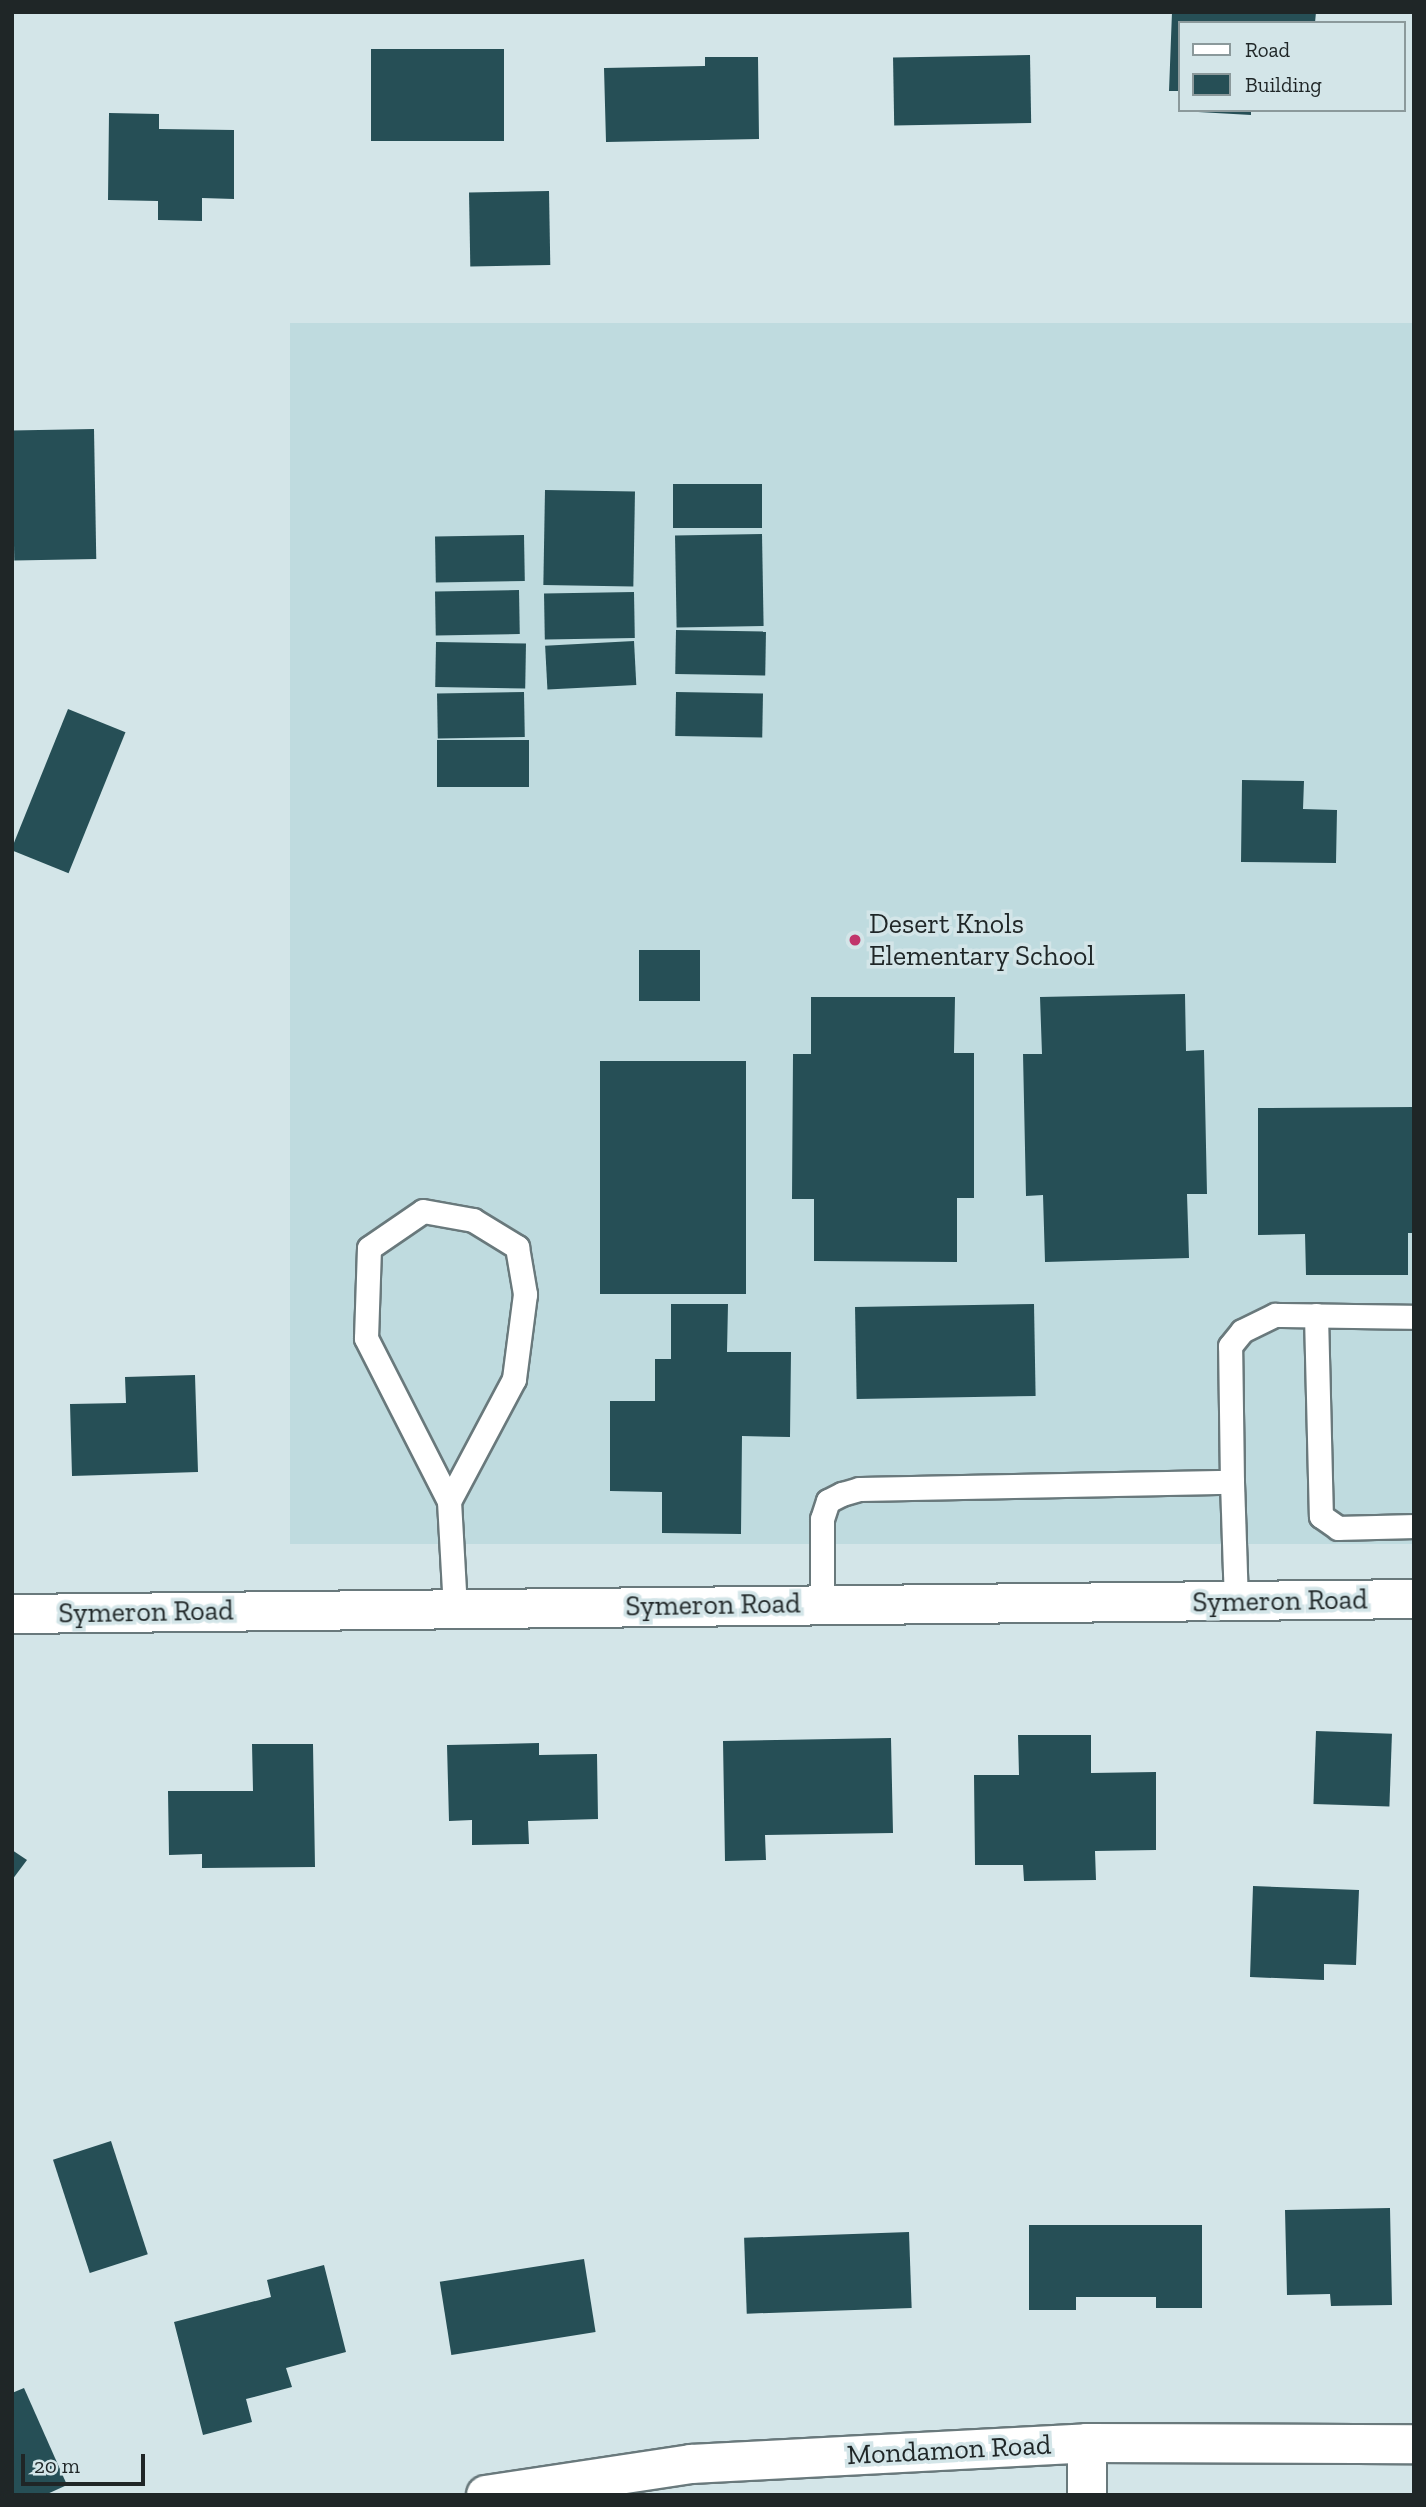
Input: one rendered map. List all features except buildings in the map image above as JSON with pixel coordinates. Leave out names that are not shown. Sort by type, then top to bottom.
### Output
[{"type":"street","name":"Symeron Road","points":[[12,1614],[1414,1599]]},
{"type":"street","name":"Mondamon Road","points":[[486,2495],[691,2464],[1087,2443],[1414,2444]]},
{"type":"street","points":[[1087,2443],[1087,2495]]},
{"type":"lane","points":[[449,1501],[514,1379],[525,1294],[517,1247],[473,1220],[423,1212],[369,1248],[366,1338],[449,1501],[455,1609]]},
{"type":"lane","points":[[1236,1602],[1230,1346],[1260,1319],[1316,1315],[1414,1317]]},
{"type":"lane","points":[[1316,1315],[1321,1516],[1338,1528],[1414,1526]]},
{"type":"lane","points":[[822,1604],[822,1518],[828,1501],[842,1494],[859,1489],[1232,1482]]},
{"type":"shaded area","name":"Desert Knols Elementary School","points":[[290,323],[1414,323],[1414,1544],[290,1544]]},
{"type":"place","name":"Desert Knols Elementary School","points":[[855,940]]}]
